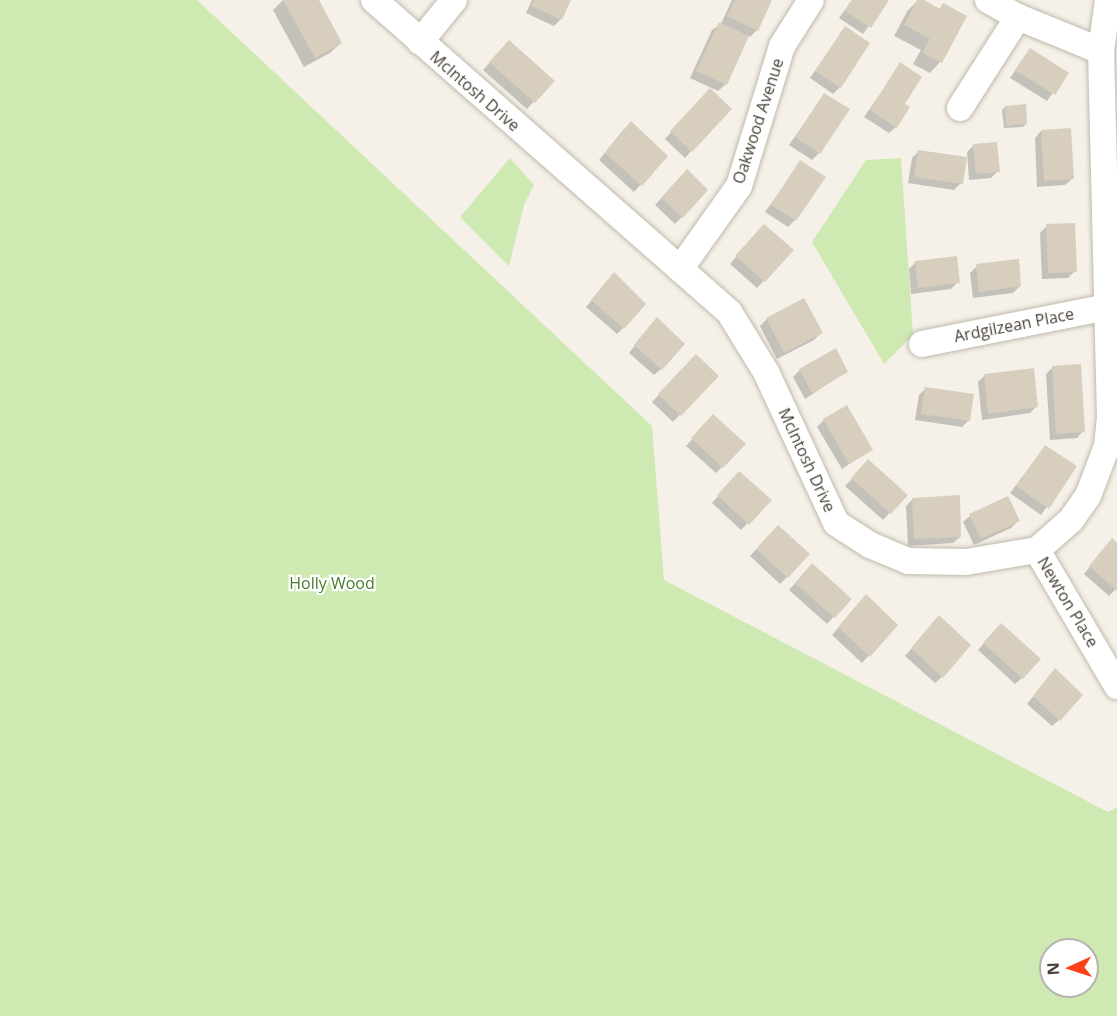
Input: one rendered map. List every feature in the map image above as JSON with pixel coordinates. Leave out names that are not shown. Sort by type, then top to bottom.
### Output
[{"type":"street","name":"McIntosh Drive","points":[[374,0],[729,312],[766,372],[836,523],[870,545],[908,561],[966,562],[1037,550]]},
{"type":"street","points":[[420,42],[454,0]]},
{"type":"street","name":"Oakwood Avenue","points":[[680,269],[740,186],[782,46],[811,0]]},
{"type":"street","points":[[988,0],[1018,17],[1101,51]]},
{"type":"street","points":[[1037,550],[1071,520],[1088,496],[1107,446],[1110,417],[1101,51],[1108,0]]},
{"type":"street","points":[[960,108],[1018,17]]},
{"type":"street","name":"Ardgilzean Place","points":[[922,344],[1107,307]]},
{"type":"street","name":"Newton Place","points":[[1037,550],[1117,686]]},
{"type":"green space","name":"Holly Wood","points":[[0,0],[197,0],[652,426],[664,580],[1108,812],[1117,807],[1117,1016],[0,1016]]},
{"type":"green space","points":[[510,158],[534,185],[524,205],[509,266],[460,217]]},
{"type":"green space","points":[[901,158],[913,335],[884,364],[812,242],[866,160]]},
{"type":"building","points":[[283,0],[319,0],[342,43],[315,58]]},
{"type":"building","points":[[534,0],[571,0],[562,20],[531,6]]},
{"type":"building","points":[[735,0],[772,0],[758,31],[727,16]]},
{"type":"building","points":[[852,0],[889,0],[871,28],[845,11]]},
{"type":"building","points":[[917,0],[924,0],[940,9],[943,3],[967,16],[942,63],[922,53],[930,39],[904,25]]},
{"type":"building","points":[[719,22],[749,36],[727,85],[696,71]]},
{"type":"building","points":[[845,26],[870,43],[841,88],[815,71]]},
{"type":"building","points":[[509,40],[555,81],[535,103],[489,62]]},
{"type":"building","points":[[1030,48],[1069,73],[1055,95],[1015,70]]},
{"type":"building","points":[[900,62],[922,77],[905,104],[910,107],[897,128],[870,110]]},
{"type":"building","points":[[710,88],[732,109],[692,152],[670,131]]},
{"type":"building","points":[[824,93],[850,109],[820,154],[795,137]]},
{"type":"building","points":[[1026,104],[1027,124],[1006,126],[1005,106]]},
{"type":"building","points":[[631,121],[668,156],[642,186],[605,153]]},
{"type":"building","points":[[1071,128],[1074,179],[1044,181],[1041,130]]},
{"type":"building","points":[[997,142],[1000,172],[976,174],[973,144]]},
{"type":"building","points":[[918,150],[967,157],[963,184],[914,177]]},
{"type":"building","points":[[800,160],[826,177],[796,221],[771,205]]},
{"type":"building","points":[[687,169],[708,190],[683,218],[661,198]]},
{"type":"building","points":[[1075,223],[1077,272],[1048,273],[1046,224]]},
{"type":"building","points":[[764,224],[794,250],[765,282],[735,256]]},
{"type":"building","points":[[957,256],[960,283],[918,288],[915,261]]},
{"type":"building","points":[[1019,259],[1021,286],[979,292],[976,264]]},
{"type":"building","points":[[614,272],[646,304],[624,329],[591,300]]},
{"type":"building","points":[[804,298],[823,333],[784,353],[766,318]]},
{"type":"building","points":[[657,317],[685,344],[662,370],[634,345]]},
{"type":"building","points":[[836,348],[848,372],[812,393],[799,369]]},
{"type":"building","points":[[696,354],[719,376],[681,416],[658,394]]},
{"type":"building","points":[[1081,364],[1085,432],[1056,434],[1052,366]]},
{"type":"building","points":[[1034,368],[1038,407],[988,414],[984,374]]},
{"type":"building","points":[[925,387],[974,394],[970,421],[921,414]]},
{"type":"building","points":[[847,405],[873,450],[849,464],[823,419]]},
{"type":"building","points":[[713,414],[746,444],[723,468],[691,438]]},
{"type":"building","points":[[1045,445],[1077,466],[1049,509],[1016,486]]},
{"type":"building","points":[[868,459],[908,495],[891,514],[851,478]]},
{"type":"building","points":[[739,471],[772,500],[749,525],[717,495]]},
{"type":"building","points":[[960,495],[961,537],[914,539],[912,498]]},
{"type":"building","points":[[1008,496],[1020,521],[981,539],[969,514]]},
{"type":"building","points":[[778,525],[810,554],[788,578],[756,549]]},
{"type":"building","points":[[1112,538],[1117,543],[1117,591],[1089,566]]},
{"type":"building","points":[[812,563],[852,599],[835,618],[795,583]]},
{"type":"building","points":[[866,594],[898,625],[870,657],[838,627]]},
{"type":"building","points":[[939,615],[971,645],[943,678],[911,648]]},
{"type":"building","points":[[1001,623],[1041,659],[1023,679],[983,643]]},
{"type":"building","points":[[1055,668],[1083,695],[1060,721],[1033,696]]}]
